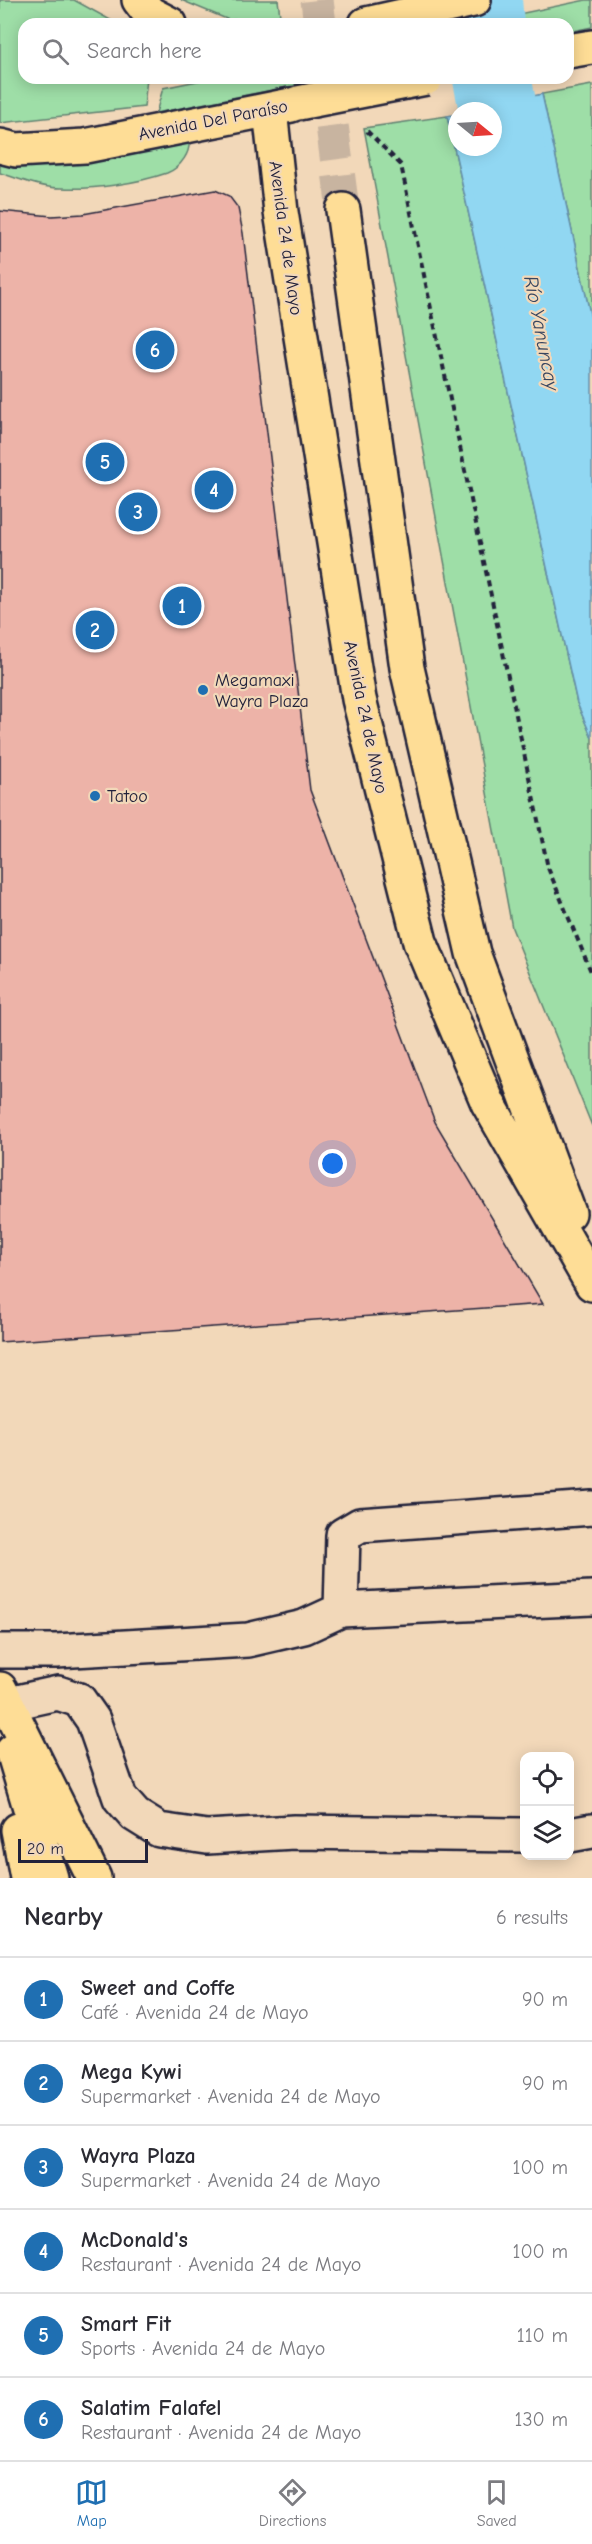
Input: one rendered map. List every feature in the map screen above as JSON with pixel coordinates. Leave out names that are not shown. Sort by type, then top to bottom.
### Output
[{"type":"main road","points":[[139,0],[149,13],[159,18]]},
{"type":"main road","points":[[393,18],[474,0]]},
{"type":"main road","points":[[574,50],[592,47]]},
{"type":"main road","name":"Avenida Del Paraíso","points":[[0,146],[16,150],[85,146],[396,84]]},
{"type":"main road","name":"Avenida 24 de Mayo","points":[[284,106],[281,212],[359,699],[420,942],[488,1103],[592,1284]]},
{"type":"main road","points":[[343,210],[407,668],[472,953],[592,1274]]},
{"type":"main road","points":[[2,1708],[27,1878]]},
{"type":"main road","points":[[2,1708],[51,1878]]},
{"type":"main road","points":[[2,1708],[94,1878]]},
{"type":"lane","points":[[341,1610],[343,1536],[360,1525],[592,1508]]},
{"type":"lane","points":[[0,1651],[56,1651],[248,1641],[304,1627],[341,1610],[592,1598]]},
{"type":"lane","points":[[2,1708],[58,1693],[79,1700],[93,1720],[120,1798],[135,1815],[159,1830],[207,1837],[294,1832],[520,1835]]},
{"type":"lane","points":[[574,1834],[592,1831]]},
{"type":"path","points":[[364,128],[401,165],[548,868],[592,975]]},
{"type":"green space","points":[[0,0],[74,0],[107,18],[18,18],[18,84],[146,84],[144,107],[0,123]]},
{"type":"green space","points":[[181,0],[278,0],[280,16],[224,18]]},
{"type":"green space","points":[[592,0],[592,27],[574,31],[574,18],[500,18]]},
{"type":"green space","points":[[183,84],[303,84],[156,113],[163,88]]},
{"type":"green space","points":[[592,85],[592,323],[542,94]]},
{"type":"green space","points":[[447,116],[448,156],[456,156],[577,703],[592,738],[592,1126],[512,928],[364,128]]},
{"type":"green space","points":[[188,137],[187,153],[172,171],[129,183],[87,188],[54,188],[0,173],[0,161]]},
{"type":"water","points":[[542,94],[592,323],[592,738],[577,703],[456,156],[502,156],[502,103]]},
{"type":"building","points":[[215,190],[229,196],[238,208],[243,233],[310,790],[435,1122],[543,1304],[0,1342],[0,211],[52,216],[83,214]]},
{"type":"waterway","name":"Río Yanuncay","points":[[483,0],[484,18]]},
{"type":"waterway","name":"Río Yanuncay","points":[[493,84],[518,212]]},
{"type":"tunnel","points":[[317,0],[319,18]]},
{"type":"tunnel","points":[[327,84],[343,210]]},
{"type":"place","name":"Salatim Falafel","points":[[155,350]]},
{"type":"place","name":"Smart Fit","points":[[105,462]]},
{"type":"place","name":"McDonald's","points":[[214,490]]},
{"type":"place","name":"Wayra Plaza","points":[[138,512]]},
{"type":"place","name":"Sweet and Coffe","points":[[182,606]]},
{"type":"place","name":"Mega Kywi","points":[[95,630]]},
{"type":"place","name":"Megamaxi Wayra Plaza","points":[[203,690]]},
{"type":"place","name":"Tatoo","points":[[95,796]]}]
